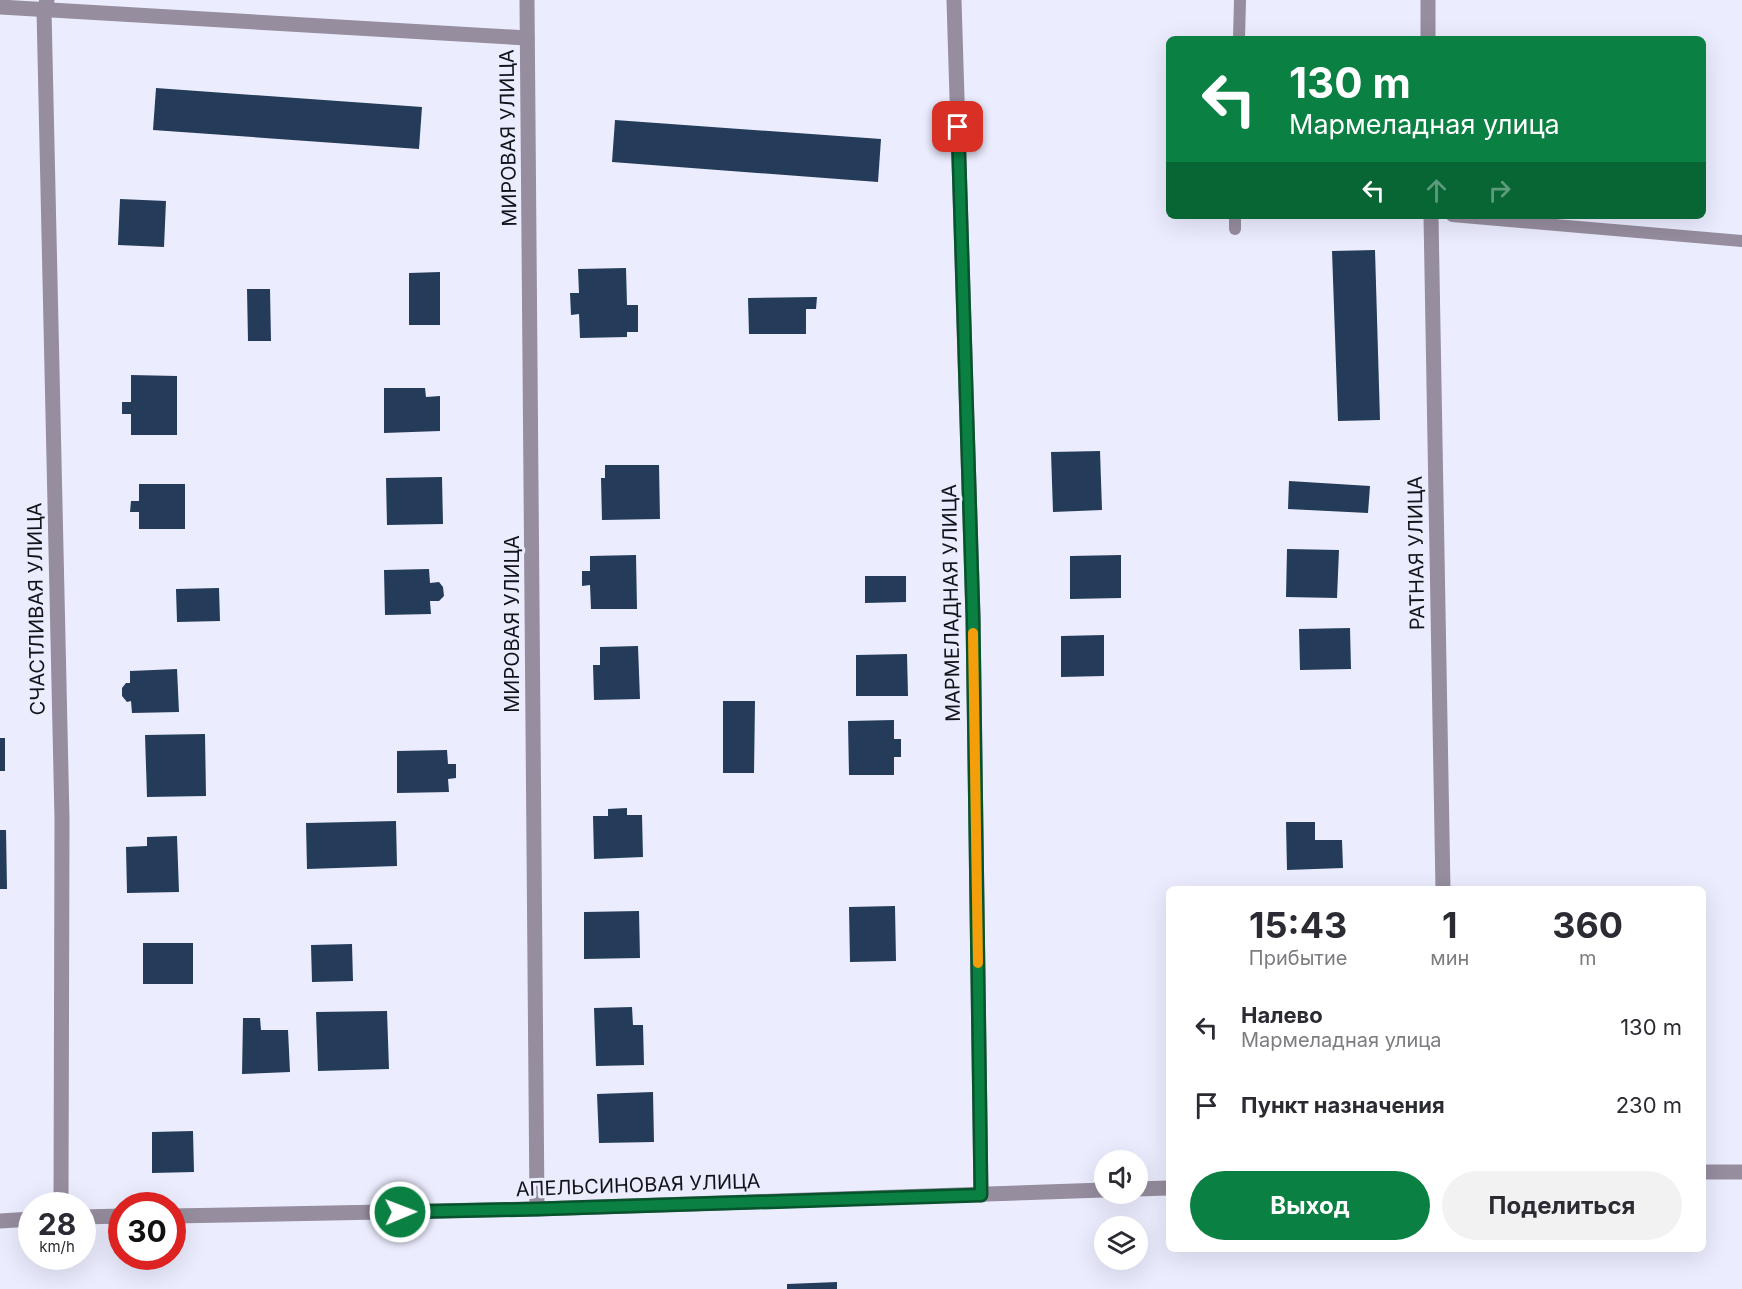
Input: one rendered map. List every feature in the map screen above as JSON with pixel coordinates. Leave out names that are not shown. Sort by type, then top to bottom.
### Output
[{"type":"street","name":"МИРОВАЯ УЛИЦА","points":[[527,0],[537,1209]]},
{"type":"street","points":[[1428,0],[1428,36]]},
{"type":"street","points":[[0,7],[45,5],[527,38]]},
{"type":"street","name":"СЧАСТЛИВАЯ УЛИЦА","points":[[45,5],[62,819],[62,1192]]},
{"type":"street","name":"МАРМЕЛАДНАЯ УЛИЦА","points":[[954,5],[973,617],[981,1195]]},
{"type":"street","name":"РАТНАЯ УЛИЦА","points":[[1431,219],[1443,886]]},
{"type":"street","points":[[1706,1172],[1742,1172]]},
{"type":"street","points":[[1148,1189],[1166,1188]]},
{"type":"street","name":"АПЕЛЬСИНОВАЯ УЛИЦА","points":[[186,1216],[537,1209],[1094,1190]]},
{"type":"street","points":[[0,1221],[18,1220]]},
{"type":"lane","points":[[1239,36],[1240,0]]},
{"type":"lane","points":[[1487,219],[1742,241]]},
{"type":"building","points":[[156,88],[422,107],[419,149],[153,130]]},
{"type":"building","points":[[615,120],[881,139],[878,182],[612,162]]},
{"type":"building","points":[[120,199],[166,201],[164,247],[118,245]]},
{"type":"building","points":[[1375,250],[1380,420],[1338,421],[1332,251]]},
{"type":"building","points":[[626,268],[627,305],[638,305],[638,332],[627,332],[627,337],[580,338],[579,314],[571,315],[570,293],[579,293],[578,269]]},
{"type":"building","points":[[440,272],[440,325],[409,325],[409,273]]},
{"type":"building","points":[[247,289],[270,289],[271,341],[248,341]]},
{"type":"building","points":[[817,297],[816,309],[806,309],[806,334],[749,334],[748,298]]},
{"type":"building","points":[[131,375],[177,376],[177,435],[131,435],[131,414],[122,414],[122,402],[131,402]]},
{"type":"building","points":[[384,388],[425,388],[426,397],[440,396],[440,431],[384,433]]},
{"type":"building","points":[[1100,451],[1102,510],[1053,512],[1051,452]]},
{"type":"building","points":[[605,465],[659,465],[660,519],[602,520],[601,478],[605,478]]},
{"type":"building","points":[[442,477],[443,524],[387,525],[386,478]]},
{"type":"building","points":[[1289,481],[1370,486],[1368,513],[1288,509]]},
{"type":"building","points":[[139,484],[185,484],[185,529],[139,529],[139,512],[130,512],[131,501],[139,501]]},
{"type":"building","points":[[1287,549],[1339,550],[1337,598],[1286,597]]},
{"type":"building","points":[[636,555],[637,609],[591,609],[590,585],[582,586],[582,571],[590,571],[590,556]]},
{"type":"building","points":[[1121,555],[1121,598],[1070,599],[1070,556]]},
{"type":"building","points":[[429,569],[430,583],[439,582],[443,587],[444,596],[439,601],[430,601],[431,614],[385,615],[384,570]]},
{"type":"building","points":[[865,576],[906,576],[906,602],[865,603]]},
{"type":"building","points":[[219,588],[220,621],[177,622],[176,589]]},
{"type":"building","points":[[1350,628],[1351,669],[1300,670],[1299,629]]},
{"type":"building","points":[[1104,635],[1104,676],[1061,677],[1061,636]]},
{"type":"building","points":[[638,646],[640,699],[594,700],[593,665],[600,665],[600,647]]},
{"type":"building","points":[[907,654],[908,696],[856,696],[856,655]]},
{"type":"building","points":[[177,669],[179,712],[132,713],[131,701],[127,702],[122,696],[122,688],[126,683],[130,683],[130,671]]},
{"type":"building","points":[[723,701],[755,701],[754,773],[723,773]]},
{"type":"building","points":[[894,720],[894,739],[901,739],[901,757],[894,757],[894,775],[849,775],[848,721]]},
{"type":"building","points":[[205,734],[206,796],[147,797],[145,735]]},
{"type":"building","points":[[0,738],[5,738],[5,771],[0,771]]},
{"type":"building","points":[[447,750],[448,764],[456,764],[456,778],[448,779],[449,792],[397,793],[397,751]]},
{"type":"building","points":[[627,808],[627,815],[642,815],[643,857],[594,859],[593,816],[608,816],[608,809]]},
{"type":"building","points":[[396,821],[397,866],[307,869],[306,823]]},
{"type":"building","points":[[1286,822],[1315,822],[1315,840],[1342,840],[1343,868],[1287,870]]},
{"type":"building","points":[[0,830],[6,830],[7,889],[0,889]]},
{"type":"building","points":[[177,836],[179,892],[127,893],[126,847],[147,846],[147,837]]},
{"type":"building","points":[[895,906],[896,961],[850,962],[849,907]]},
{"type":"building","points":[[639,911],[640,958],[584,959],[584,912]]},
{"type":"building","points":[[143,943],[193,943],[193,984],[143,984]]},
{"type":"building","points":[[352,944],[353,981],[312,982],[311,945]]},
{"type":"building","points":[[632,1007],[633,1025],[643,1025],[644,1065],[596,1066],[594,1008]]},
{"type":"building","points":[[387,1011],[389,1069],[318,1071],[316,1012]]},
{"type":"building","points":[[243,1018],[260,1018],[261,1030],[288,1030],[290,1072],[242,1074]]},
{"type":"building","points":[[653,1092],[654,1142],[599,1143],[597,1094]]},
{"type":"building","points":[[193,1131],[194,1172],[152,1173],[152,1132]]},
{"type":"building","points":[[837,1282],[837,1289],[787,1289],[787,1284]]},
{"type":"slow traffic","points":[[973,633],[978,963]]},
{"type":"route","points":[[400,1212],[981,1195],[973,617],[958,127]]}]
